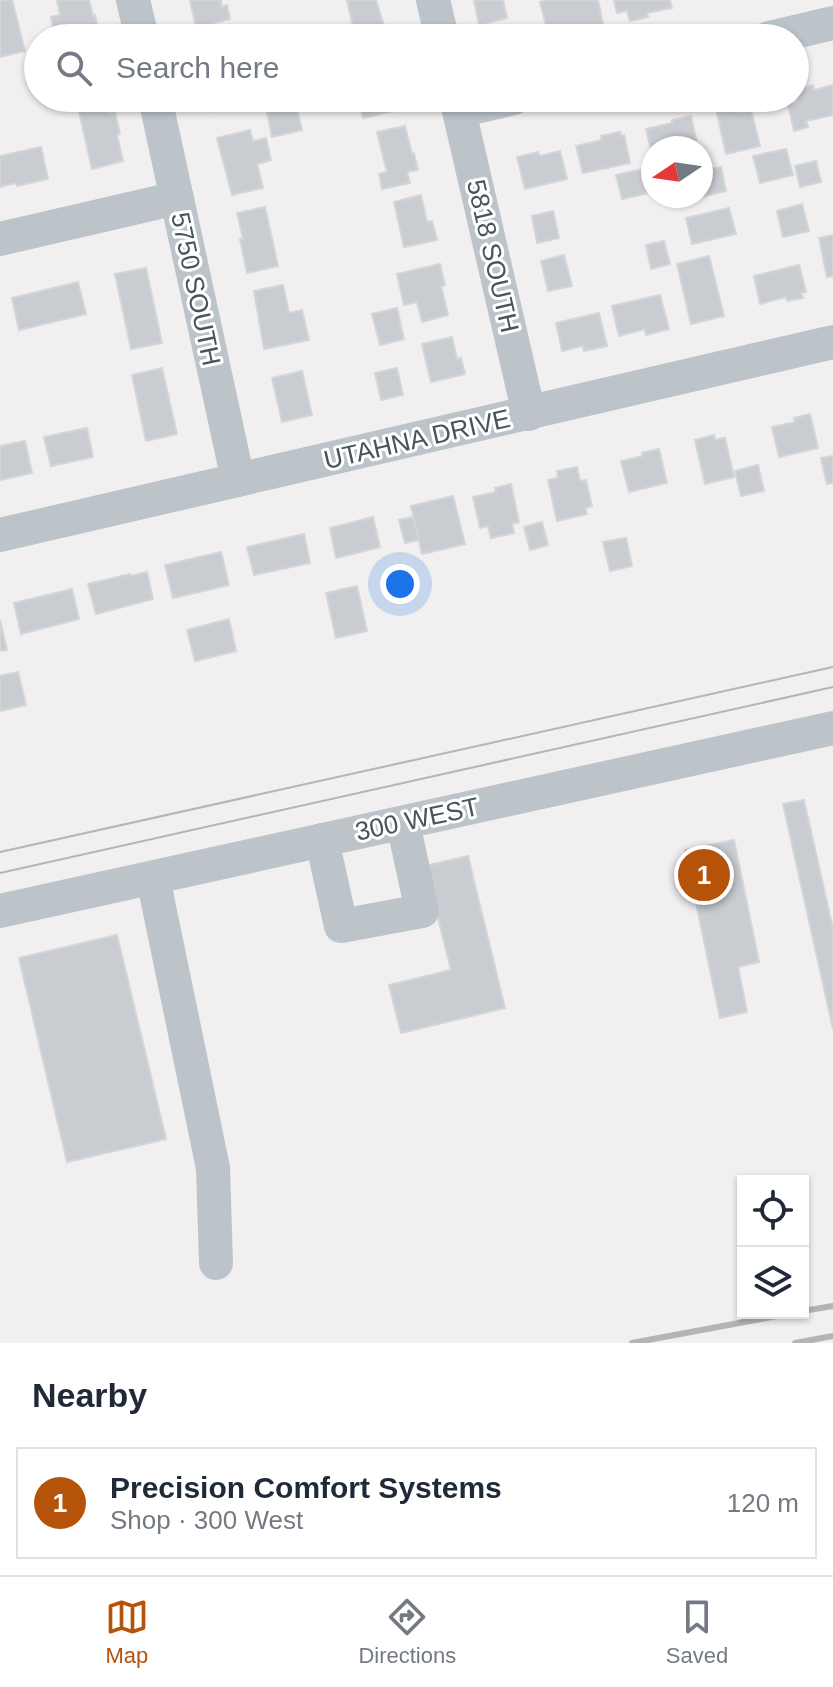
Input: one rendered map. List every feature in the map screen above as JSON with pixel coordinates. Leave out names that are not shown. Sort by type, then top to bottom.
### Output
[{"type":"street","points":[[133,0],[139,24]]},
{"type":"street","points":[[433,0],[439,24]]},
{"type":"street","points":[[809,29],[833,23]]},
{"type":"street","name":"5750 SOUTH","points":[[158,112],[238,480]]},
{"type":"street","name":"5818 SOUTH","points":[[460,112],[529,414]]},
{"type":"street","points":[[0,239],[177,198]]},
{"type":"street","name":"UTAHNA DRIVE","points":[[0,535],[833,342]]},
{"type":"street","name":"300 WEST","points":[[0,911],[833,728]]},
{"type":"street","points":[[322,840],[341,926],[422,911],[403,823]]},
{"type":"street","points":[[153,878],[213,1168],[216,1263]]},
{"type":"building","points":[[0,0],[12,0],[24,51],[0,57]]},
{"type":"building","points":[[57,0],[89,0],[97,24],[52,24],[51,17],[60,15]]},
{"type":"building","points":[[190,0],[221,0],[222,7],[227,5],[230,19],[195,24]]},
{"type":"building","points":[[347,0],[376,0],[383,24],[352,24]]},
{"type":"building","points":[[474,0],[503,0],[507,18],[479,24]]},
{"type":"building","points":[[598,0],[603,24],[546,24],[540,2]]},
{"type":"building","points":[[614,0],[670,0],[672,8],[647,13],[648,17],[630,21],[627,11],[617,13]]},
{"type":"building","points":[[813,85],[814,90],[833,85],[833,115],[806,121],[808,127],[794,131],[790,112],[809,112],[809,86]]},
{"type":"building","points":[[79,112],[115,112],[123,161],[92,169]]},
{"type":"building","points":[[267,112],[298,112],[302,130],[272,137]]},
{"type":"building","points":[[362,112],[389,112],[363,118]]},
{"type":"building","points":[[752,112],[760,146],[726,154],[717,113]]},
{"type":"building","points":[[691,116],[695,136],[648,136],[646,129],[672,123],[672,120]]},
{"type":"building","points":[[405,126],[418,170],[407,172],[410,183],[382,189],[379,174],[387,172],[377,132]]},
{"type":"building","points":[[250,130],[253,141],[266,138],[271,160],[257,164],[263,188],[232,195],[217,138]]},
{"type":"building","points":[[620,132],[621,136],[624,135],[630,163],[583,173],[576,146]]},
{"type":"building","points":[[41,147],[48,179],[0,187],[0,156]]},
{"type":"building","points":[[786,149],[793,175],[760,183],[753,156]]},
{"type":"building","points":[[560,151],[567,179],[525,189],[517,157]]},
{"type":"building","points":[[816,161],[821,182],[800,187],[795,166]]},
{"type":"building","points":[[721,167],[726,191],[713,194],[713,169]]},
{"type":"building","points":[[641,170],[641,195],[622,199],[616,175]]},
{"type":"building","points":[[421,195],[427,222],[432,221],[437,240],[404,247],[394,202]]},
{"type":"building","points":[[802,204],[809,231],[783,237],[777,211]]},
{"type":"building","points":[[265,207],[278,266],[247,273],[237,213]]},
{"type":"building","points":[[729,208],[736,234],[692,244],[686,218]]},
{"type":"building","points":[[553,211],[559,238],[537,243],[532,216]]},
{"type":"building","points":[[833,235],[833,276],[827,277],[819,238]]},
{"type":"building","points":[[664,241],[670,264],[651,269],[646,245]]},
{"type":"building","points":[[564,255],[572,286],[548,291],[541,261]]},
{"type":"building","points":[[709,256],[724,316],[691,324],[677,264]]},
{"type":"building","points":[[440,264],[445,285],[441,286],[448,315],[422,322],[417,302],[404,305],[397,274]]},
{"type":"building","points":[[799,265],[806,292],[801,293],[803,298],[787,301],[786,297],[760,304],[754,276]]},
{"type":"building","points":[[146,268],[162,343],[131,349],[115,274]]},
{"type":"building","points":[[78,282],[86,314],[19,330],[12,298]]},
{"type":"building","points":[[283,285],[289,313],[302,310],[309,340],[264,349],[254,291]]},
{"type":"building","points":[[660,295],[669,329],[646,335],[645,329],[619,336],[612,306]]},
{"type":"building","points":[[397,308],[404,339],[380,345],[372,314]]},
{"type":"building","points":[[599,313],[607,346],[584,351],[583,346],[562,351],[556,323]]},
{"type":"building","points":[[452,337],[457,359],[461,358],[465,374],[431,382],[422,344]]},
{"type":"building","points":[[162,368],[177,434],[146,441],[132,375]]},
{"type":"building","points":[[397,368],[403,395],[381,400],[375,373]]},
{"type":"building","points":[[302,371],[312,415],[282,422],[272,378]]},
{"type":"building","points":[[810,414],[818,448],[779,457],[772,427],[795,422],[794,418]]},
{"type":"building","points":[[87,428],[93,457],[51,466],[44,437]]},
{"type":"building","points":[[714,435],[715,440],[725,438],[734,477],[705,484],[695,440]]},
{"type":"building","points":[[25,441],[32,473],[0,480],[0,446]]},
{"type":"building","points":[[659,449],[667,483],[629,492],[621,461]]},
{"type":"building","points":[[833,456],[833,483],[827,484],[821,458]]},
{"type":"building","points":[[758,465],[764,491],[741,496],[735,471]]},
{"type":"building","points":[[577,467],[580,481],[586,480],[592,506],[585,508],[587,514],[557,521],[548,480],[558,478],[557,471]]},
{"type":"building","points":[[511,484],[519,522],[512,524],[514,533],[491,538],[488,526],[480,528],[473,497],[496,492],[495,488]]},
{"type":"building","points":[[453,496],[465,544],[422,554],[411,506]]},
{"type":"building","points":[[373,517],[380,547],[336,558],[330,528]]},
{"type":"building","points":[[413,517],[419,540],[405,543],[399,520]]},
{"type":"building","points":[[542,522],[548,545],[530,550],[524,527]]},
{"type":"building","points":[[304,534],[310,563],[254,575],[247,547]]},
{"type":"building","points":[[626,538],[632,566],[610,571],[603,542]]},
{"type":"building","points":[[221,552],[229,585],[173,598],[165,565]]},
{"type":"building","points":[[147,572],[153,599],[96,614],[88,584]]},
{"type":"building","points":[[357,586],[367,631],[336,638],[326,593]]},
{"type":"building","points":[[72,589],[79,619],[21,634],[14,603]]},
{"type":"building","points":[[229,619],[236,651],[195,661],[187,630]]},
{"type":"building","points":[[0,620],[7,650],[0,651]]},
{"type":"building","points":[[18,672],[26,705],[0,711],[0,676]]},
{"type":"building","points":[[804,800],[833,929],[833,1029],[783,804]]},
{"type":"building","points":[[734,840],[759,962],[738,967],[747,1012],[720,1018],[685,850]]},
{"type":"building","points":[[468,856],[505,1008],[401,1033],[389,985],[451,970],[425,866]]},
{"type":"building","points":[[117,935],[166,1139],[67,1162],[19,958]]},
{"type":"tram line","points":[[0,852],[833,667]]},
{"type":"tram line","points":[[0,873],[833,687]]},
{"type":"railway","points":[[809,1310],[833,1306]]},
{"type":"railway","points":[[632,1343],[761,1319]]},
{"type":"railway","points":[[795,1343],[833,1336]]},
{"type":"place","name":"Precision Comfort Systems","points":[[704,875]]}]
